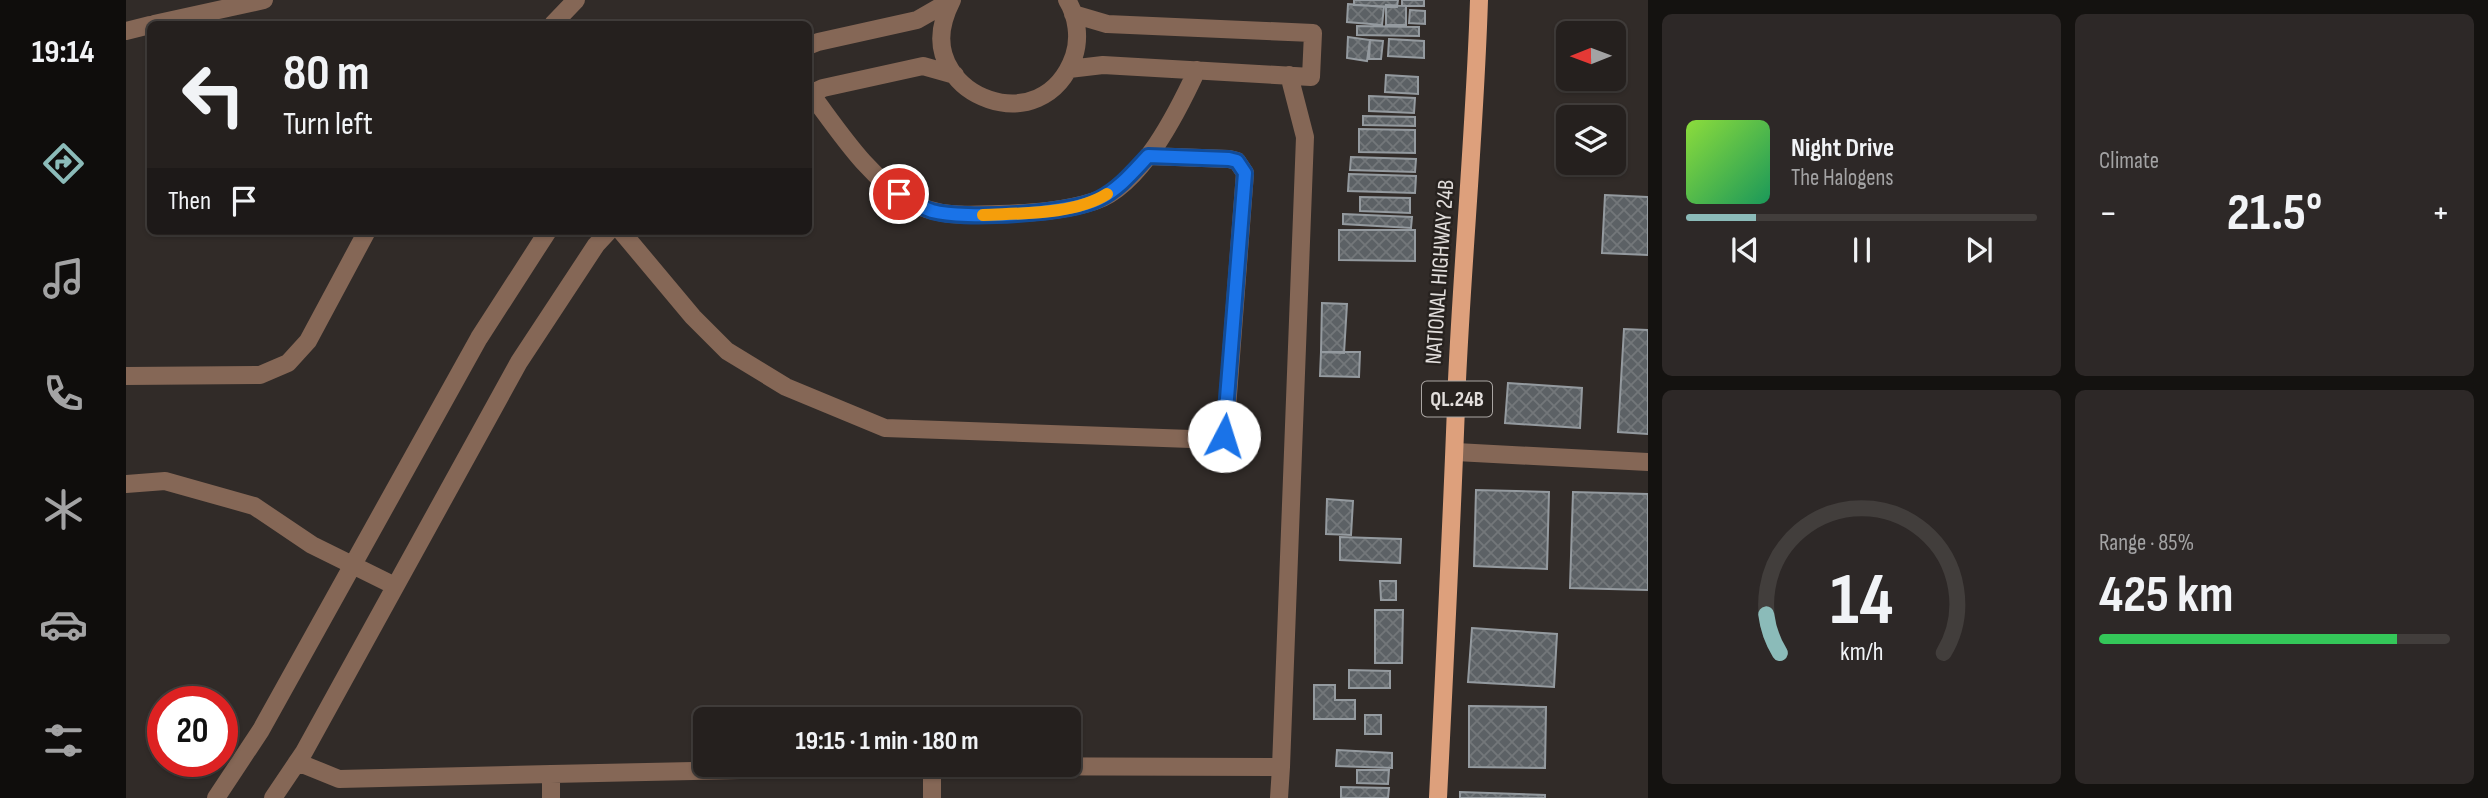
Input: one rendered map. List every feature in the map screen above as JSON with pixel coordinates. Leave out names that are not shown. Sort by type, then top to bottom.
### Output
[{"type":"main road","name":"NATIONAL HIGHWAY 24B","points":[[1438,798],[1479,0]]},
{"type":"street","points":[[170,21],[264,0]]},
{"type":"street","points":[[556,21],[576,0]]},
{"type":"street","points":[[812,44],[917,20],[952,0]]},
{"type":"street","points":[[952,0],[943,22],[942,43],[948,64],[959,82],[976,95],[996,103],[1018,104],[1038,98],[1056,86],[1069,69],[1076,48],[1077,25],[1070,7]]},
{"type":"street","points":[[1069,69],[1103,65],[1311,76],[1313,33],[1107,23],[1070,7]]},
{"type":"street","points":[[126,31],[147,26]]},
{"type":"street","points":[[812,94],[823,88],[923,66],[955,75]]},
{"type":"street","points":[[812,98],[863,163],[884,184],[913,204],[934,211],[963,215],[1047,212],[1097,201],[1119,187],[1148,156],[1171,125],[1198,70]]},
{"type":"street","points":[[1279,798],[1305,137],[1289,75]]},
{"type":"street","points":[[624,235],[693,317],[727,351],[786,387],[885,428],[1219,440],[1224,436],[1225,428],[1245,173],[1237,161],[1229,159],[1148,156]]},
{"type":"street","points":[[126,376],[260,375],[288,363],[308,341],[365,235]]},
{"type":"street","points":[[216,798],[261,730],[479,338],[545,235]]},
{"type":"street","points":[[272,798],[297,762],[519,362],[605,235]]},
{"type":"street","points":[[1456,452],[1648,462]]},
{"type":"street","points":[[126,484],[165,481],[254,506],[312,545],[395,586]]},
{"type":"street","points":[[297,762],[338,779],[693,771]]},
{"type":"street","points":[[1081,766],[1281,767]]},
{"type":"street","points":[[551,774],[551,798]]},
{"type":"street","points":[[932,777],[932,798]]},
{"type":"building","points":[[1354,0],[1398,0],[1397,7],[1354,5]]},
{"type":"building","points":[[1402,0],[1424,0],[1424,6],[1402,6]]},
{"type":"building","points":[[1348,4],[1384,7],[1382,25],[1347,22]]},
{"type":"building","points":[[1386,5],[1406,6],[1406,25],[1386,25]]},
{"type":"building","points":[[1410,10],[1425,11],[1425,24],[1409,23]]},
{"type":"building","points":[[1357,26],[1419,27],[1419,36],[1357,35]]},
{"type":"building","points":[[1348,37],[1370,40],[1367,61],[1347,58]]},
{"type":"building","points":[[1389,39],[1424,41],[1424,58],[1388,56]]},
{"type":"building","points":[[1370,40],[1383,41],[1381,59],[1369,59]]},
{"type":"building","points":[[1386,75],[1418,77],[1418,94],[1385,92]]},
{"type":"building","points":[[1369,96],[1415,98],[1414,113],[1369,111]]},
{"type":"building","points":[[1363,116],[1415,117],[1415,126],[1363,125]]},
{"type":"building","points":[[1359,129],[1415,130],[1415,153],[1359,152]]},
{"type":"building","points":[[1351,157],[1416,159],[1415,172],[1350,170]]},
{"type":"building","points":[[1349,174],[1416,176],[1415,193],[1348,191]]},
{"type":"building","points":[[1605,195],[1648,197],[1648,255],[1602,253]]},
{"type":"building","points":[[1360,197],[1410,198],[1410,213],[1360,211]]},
{"type":"building","points":[[1343,214],[1412,217],[1411,228],[1343,224]]},
{"type":"building","points":[[1339,230],[1415,230],[1415,261],[1339,260]]},
{"type":"building","points":[[1322,303],[1347,304],[1344,353],[1321,352]]},
{"type":"building","points":[[1624,329],[1648,330],[1648,434],[1618,432]]},
{"type":"building","points":[[1321,352],[1360,352],[1359,377],[1320,376]]},
{"type":"building","points":[[1508,383],[1582,388],[1580,428],[1505,423]]},
{"type":"building","points":[[1476,490],[1549,492],[1547,569],[1474,566]]},
{"type":"building","points":[[1573,492],[1648,494],[1648,590],[1570,588]]},
{"type":"building","points":[[1327,499],[1353,501],[1351,535],[1326,534]]},
{"type":"building","points":[[1340,537],[1401,539],[1400,563],[1340,560]]},
{"type":"building","points":[[1380,581],[1396,581],[1396,600],[1381,600]]},
{"type":"building","points":[[1375,610],[1403,610],[1402,663],[1375,663]]},
{"type":"building","points":[[1472,628],[1557,634],[1554,687],[1468,682]]},
{"type":"building","points":[[1349,670],[1390,671],[1390,688],[1349,688]]},
{"type":"building","points":[[1314,685],[1335,685],[1335,700],[1355,700],[1355,719],[1314,719]]},
{"type":"building","points":[[1469,706],[1546,707],[1545,768],[1469,767]]},
{"type":"building","points":[[1365,715],[1381,715],[1381,734],[1365,734]]},
{"type":"building","points":[[1337,750],[1392,753],[1392,768],[1336,766]]},
{"type":"building","points":[[1357,770],[1389,770],[1388,784],[1357,783]]},
{"type":"building","points":[[1341,787],[1389,788],[1388,798],[1341,798]]},
{"type":"building","points":[[1460,792],[1545,795],[1545,798],[1460,798]]},
{"type":"slow traffic","points":[[983,215],[1047,212],[1097,201],[1107,194]]},
{"type":"route","points":[[899,194],[913,204],[934,211],[963,215],[1047,212],[1097,201],[1119,187],[1148,156],[1237,161],[1245,173],[1224,436]]}]
